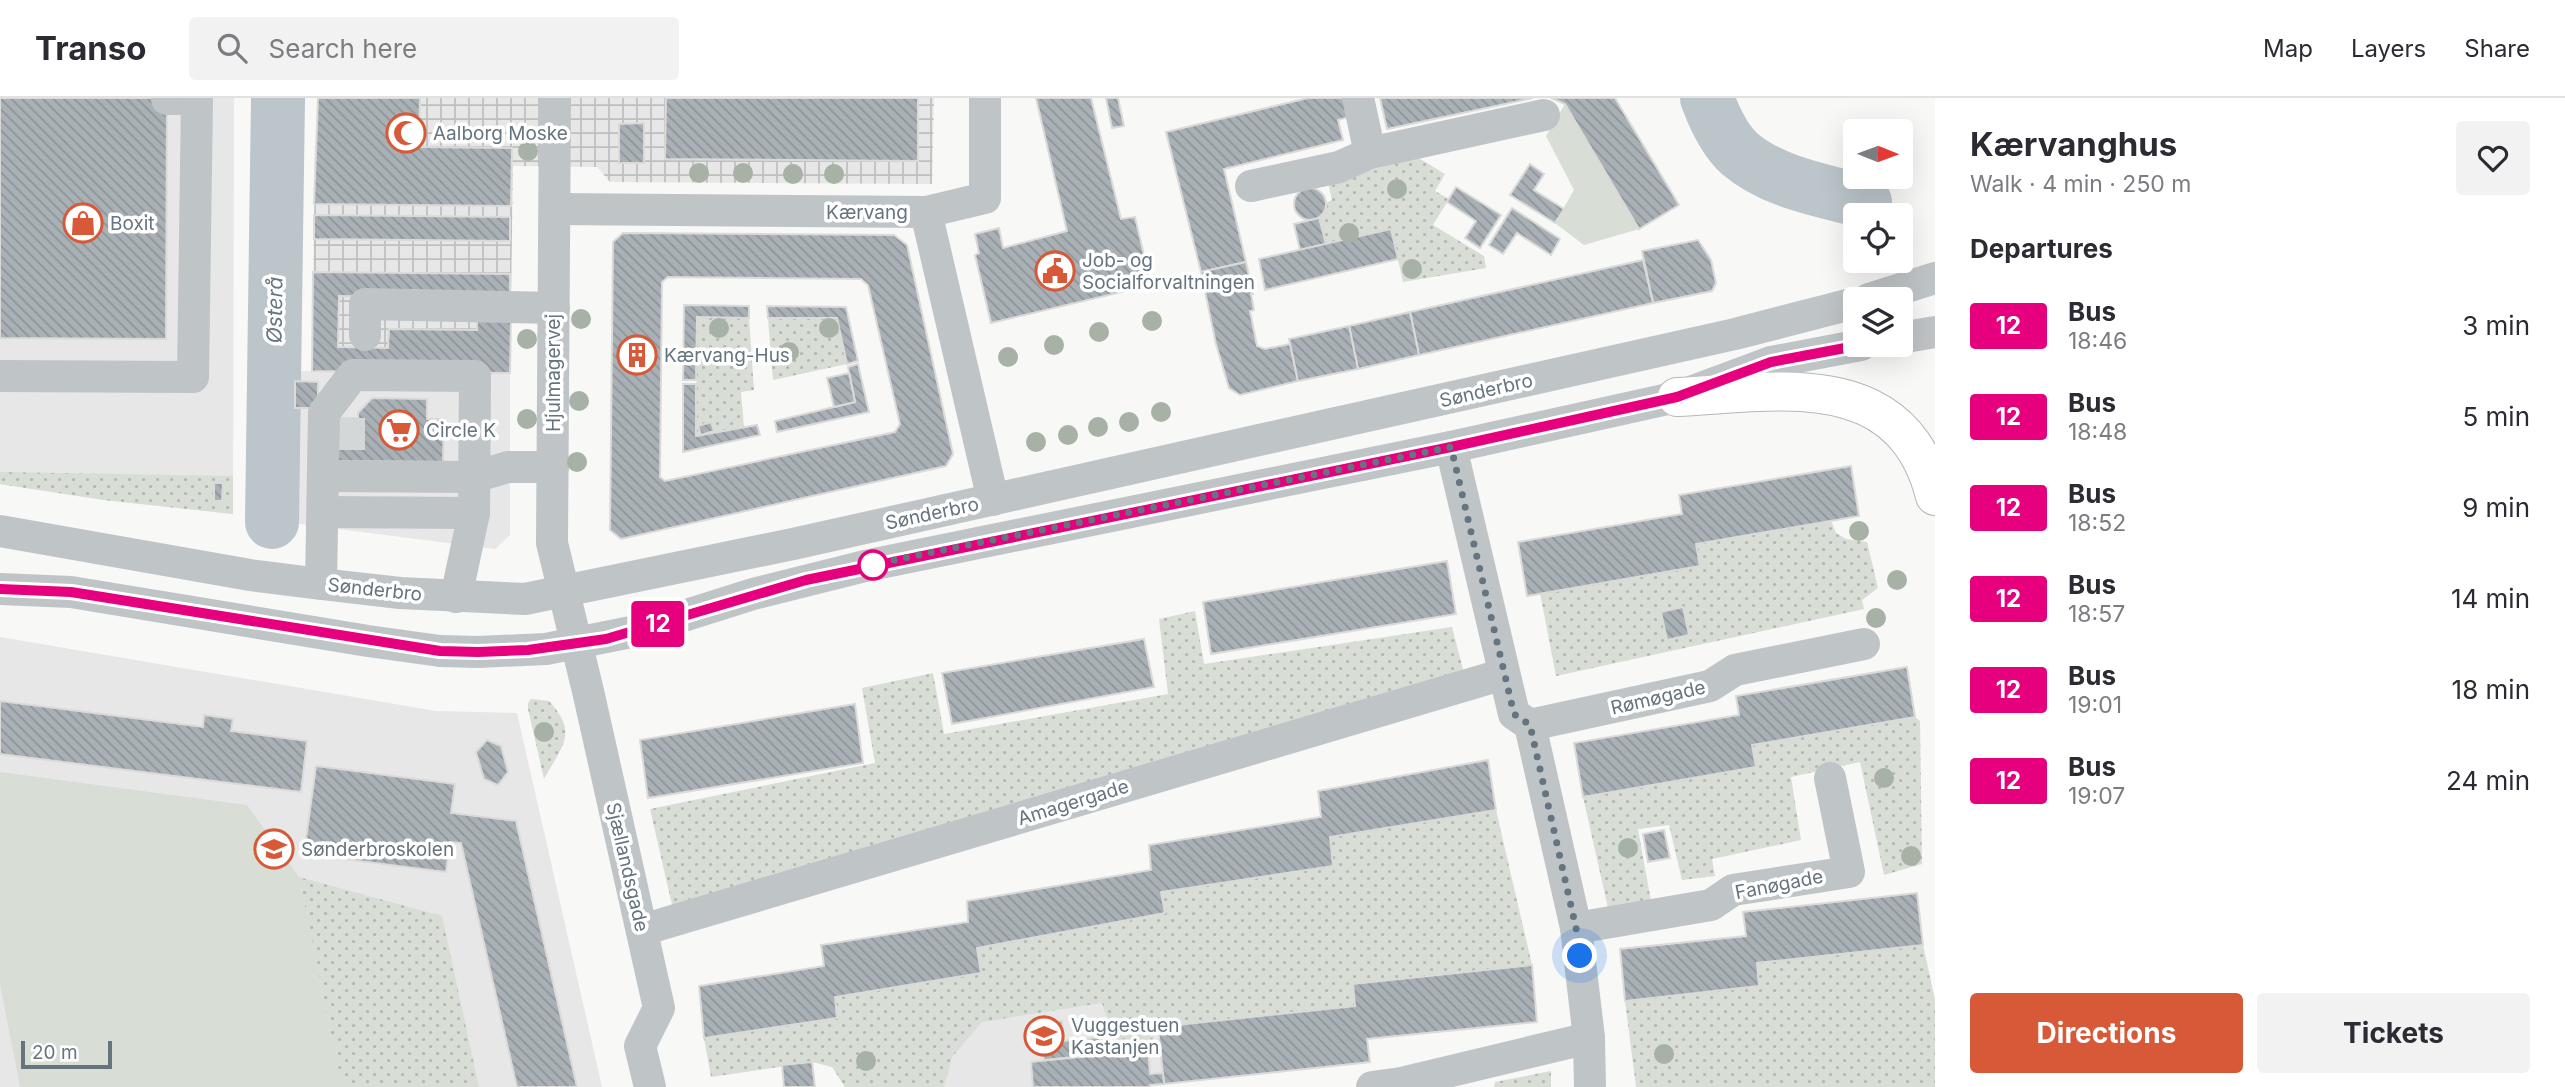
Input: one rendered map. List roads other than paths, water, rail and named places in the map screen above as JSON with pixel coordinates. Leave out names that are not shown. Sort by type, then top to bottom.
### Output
[{"type":"main road","points":[[1677,397],[1819,392],[1856,401],[1898,428],[1929,473],[1935,496]]},
{"type":"street","name":"Hjulmagervej","points":[[555,98],[552,543],[576,645]]},
{"type":"street","points":[[926,212],[985,198],[985,98]]},
{"type":"street","points":[[1358,98],[1370,153]]},
{"type":"street","points":[[0,376],[192,377],[187,99]]},
{"type":"street","points":[[1251,186],[1339,167],[1370,153],[1544,116]]},
{"type":"street","name":"Kærvang","points":[[555,209],[926,212],[993,500]]},
{"type":"street","points":[[1907,287],[1935,278]]},
{"type":"street","points":[[365,335],[365,304],[554,308]]},
{"type":"street","name":"Sønderbro","points":[[0,531],[250,575],[456,597],[526,599],[993,500],[1735,334],[1843,306]]},
{"type":"street","points":[[1913,336],[1935,332]]},
{"type":"street","name":"Sønderbro","points":[[0,589],[71,592],[440,651],[509,652],[576,645],[636,631],[753,594],[865,566],[1451,447],[1677,397],[1771,362],[1843,348]]},
{"type":"street","points":[[321,584],[323,512],[341,471],[324,413],[353,375],[475,376],[474,513],[456,597]]},
{"type":"street","points":[[349,418],[351,397],[362,385],[475,386]]},
{"type":"street","points":[[1451,447],[1514,714],[1530,725],[1576,928],[1589,1038],[1590,1087]]},
{"type":"street","points":[[341,471],[474,477],[508,467],[553,467]]},
{"type":"street","points":[[323,512],[474,513]]},
{"type":"street","points":[[0,547],[101,548]]},
{"type":"street","name":"Rømøgade","points":[[1530,725],[1710,686],[1735,670],[1864,644]]},
{"type":"street","name":"Sjællandsgade","points":[[576,645],[659,1007],[640,1046],[650,1087]]},
{"type":"street","name":"Amagergade","points":[[642,930],[1504,674]]},
{"type":"street","name":"Fanøgade","points":[[1576,928],[1711,905],[1733,890],[1849,872],[1829,778]]},
{"type":"street","points":[[1372,1087],[1401,1083],[1589,1038]]},
{"type":"waterway","name":"Østerå","points":[[272,522],[278,98]]},
{"type":"waterway","points":[[1707,98],[1724,135],[1740,154],[1753,164],[1783,179],[1865,202]]},
{"type":"tunnel","points":[[349,418],[349,461]]},
{"type":"place","name":"Aalborg Moske","points":[[406,133]]},
{"type":"place","name":"Boxit","points":[[83,223]]},
{"type":"place","name":"Job- og Socialforvaltningen","points":[[1055,271]]},
{"type":"place","name":"Kærvang-Hus","points":[[637,355]]},
{"type":"place","name":"Circle K","points":[[399,430]]},
{"type":"place","name":"Sønderbroskolen","points":[[274,849]]},
{"type":"place","name":"Vuggestuen Kastanjen","points":[[1044,1036]]}]
